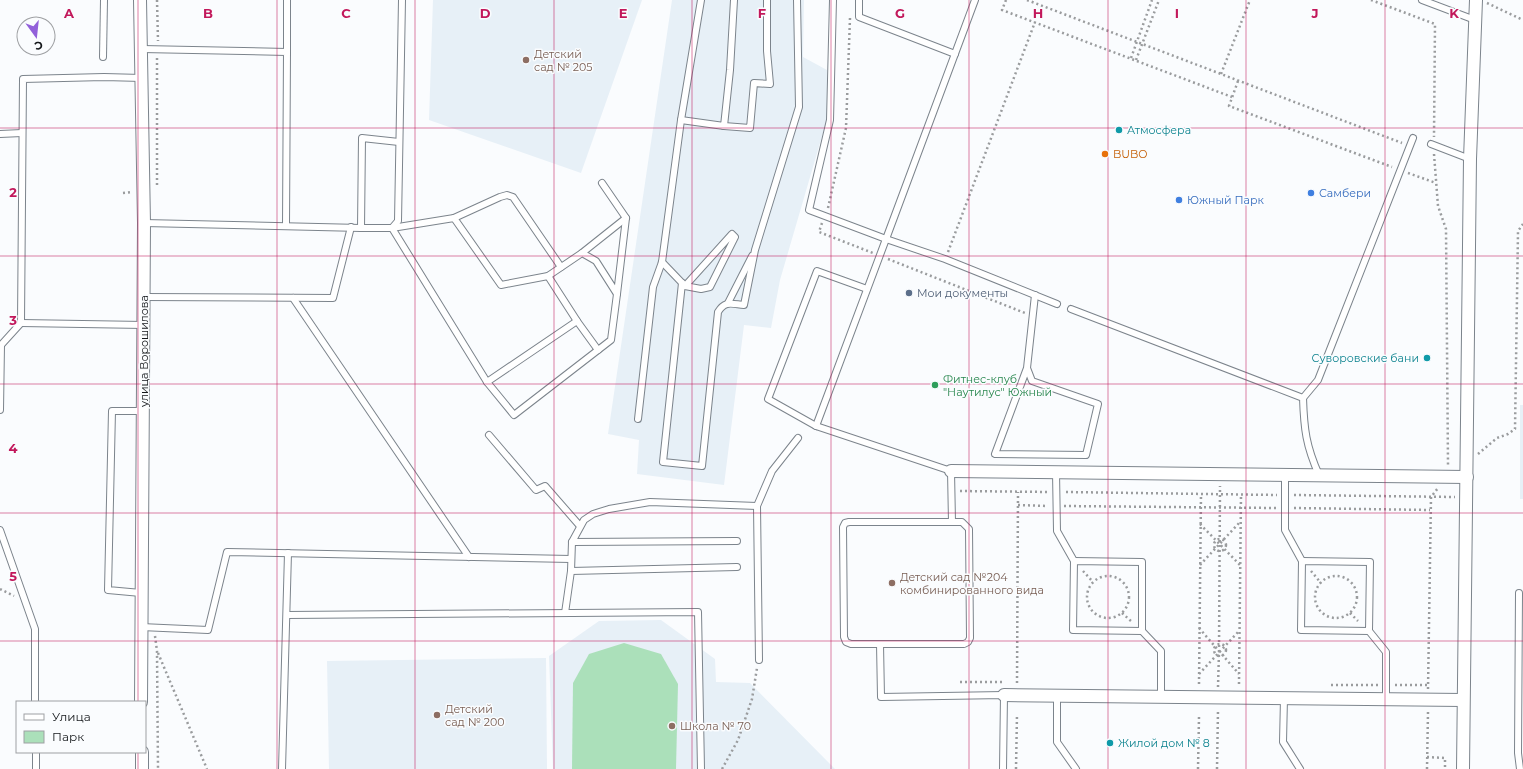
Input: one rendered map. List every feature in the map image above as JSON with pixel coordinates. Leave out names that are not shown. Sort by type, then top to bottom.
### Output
[{"type":"street","name":"улица Ворошилова","points":[[140,0],[144,223],[141,701]]},
{"type":"street","points":[[1463,769],[1470,159],[1476,0]]},
{"type":"street","points":[[951,471],[1467,477]]},
{"type":"street","points":[[1004,695],[1463,700]]},
{"type":"street","points":[[142,753],[142,769]]},
{"type":"lane","points":[[103,56],[104,0]]},
{"type":"lane","points":[[286,225],[287,0]]},
{"type":"lane","points":[[392,228],[398,221],[402,0]]},
{"type":"lane","points":[[638,419],[653,287],[662,262],[681,120],[701,0]]},
{"type":"lane","points":[[724,126],[730,70],[734,0]]},
{"type":"lane","points":[[681,120],[750,128],[754,83],[770,84],[767,51],[767,0]]},
{"type":"lane","points":[[662,262],[683,285],[701,289],[710,287],[735,237],[732,234],[683,285],[663,462],[702,466],[718,312],[722,306],[728,303],[744,305],[755,250],[800,108],[797,0]]},
{"type":"lane","points":[[833,0],[830,120],[810,210],[886,239],[945,259],[1057,304]]},
{"type":"lane","points":[[859,0],[859,18],[955,54]]},
{"type":"lane","points":[[816,426],[975,0]]},
{"type":"lane","points":[[1422,0],[1475,20]]},
{"type":"lane","points":[[142,49],[287,52]]},
{"type":"lane","points":[[0,410],[1,345],[21,323],[23,79],[104,76],[142,78]]},
{"type":"lane","points":[[0,134],[22,133]]},
{"type":"lane","points":[[361,228],[362,138],[399,142]]},
{"type":"lane","points":[[1319,475],[1310,456],[1306,440],[1303,398],[1318,380],[1413,138]]},
{"type":"lane","points":[[1432,145],[1470,159]]},
{"type":"lane","points":[[392,228],[487,382],[514,415],[611,340],[626,218],[602,183]]},
{"type":"lane","points":[[144,223],[392,228],[454,218],[507,195],[513,197],[561,268]]},
{"type":"lane","points":[[454,218],[501,285],[548,276],[582,254],[626,218]]},
{"type":"lane","points":[[144,297],[333,298],[351,227]]},
{"type":"lane","points":[[728,303],[755,250]]},
{"type":"lane","points":[[582,254],[596,261],[617,294]]},
{"type":"lane","points":[[867,290],[817,271],[768,400],[816,426],[951,471],[952,522]]},
{"type":"lane","points":[[548,276],[598,350]]},
{"type":"lane","points":[[1027,368],[1032,381],[1098,404],[1086,455],[995,454],[1027,368],[1035,295]]},
{"type":"lane","points":[[294,298],[469,557]]},
{"type":"lane","points":[[1071,309],[1303,398]]},
{"type":"lane","points":[[487,382],[577,321]]},
{"type":"lane","points":[[21,323],[144,325]]},
{"type":"lane","points":[[142,593],[108,590],[112,410],[143,411]]},
{"type":"lane","points":[[488,435],[536,490],[545,486],[580,526]]},
{"type":"lane","points":[[759,660],[757,506],[772,471],[798,438]]},
{"type":"lane","points":[[1056,472],[1057,531],[1074,561],[1073,630],[1142,631]]},
{"type":"lane","points":[[1285,474],[1285,530],[1302,561],[1301,630],[1370,631]]},
{"type":"lane","points":[[565,613],[571,571],[572,542],[584,520],[593,514],[610,509],[650,502],[757,506]]},
{"type":"lane","points":[[952,522],[962,522],[969,529],[970,638],[968,642],[964,644],[851,644],[846,642],[844,637],[843,527],[845,523],[952,522]]},
{"type":"lane","points":[[0,530],[35,629],[35,701]]},
{"type":"lane","points":[[572,542],[737,541]]},
{"type":"lane","points":[[141,627],[208,630],[227,552],[571,559]]},
{"type":"lane","points":[[282,769],[288,553]]},
{"type":"lane","points":[[1074,561],[1142,562],[1142,631],[1161,651],[1161,697]]},
{"type":"lane","points":[[1302,561],[1370,562],[1370,631],[1386,652],[1386,699]]},
{"type":"lane","points":[[571,571],[737,567]]},
{"type":"lane","points":[[1519,593],[1518,753],[1520,769]]},
{"type":"lane","points":[[287,615],[698,612],[701,769]]},
{"type":"lane","points":[[880,644],[881,697],[1004,695],[1003,769]]},
{"type":"lane","points":[[1057,696],[1057,742],[1076,769]]},
{"type":"lane","points":[[1284,698],[1283,742],[1300,769]]},
{"type":"lane","points":[[36,753],[36,769]]},
{"type":"path","points":[[1006,0],[1002,10],[1232,97]]},
{"type":"path","points":[[1027,0],[1434,155]]},
{"type":"path","points":[[1131,58],[1152,0]]},
{"type":"path","points":[[1136,60],[1159,0]]},
{"type":"path","points":[[1221,74],[1250,0]]},
{"type":"path","points":[[1371,0],[1435,24],[1432,145],[1438,206],[1446,229],[1448,477]]},
{"type":"path","points":[[1482,0],[1523,20]]},
{"type":"path","points":[[850,16],[846,128],[828,208],[819,232],[1032,316]]},
{"type":"path","points":[[945,259],[1035,22]]},
{"type":"path","points":[[1238,81],[1229,106],[1436,184]]},
{"type":"path","points":[[123,193],[134,192]]},
{"type":"path","points":[[828,208],[835,210]]},
{"type":"path","points":[[1467,462],[1498,438],[1515,429],[1518,231],[1523,224]]},
{"type":"path","points":[[941,248],[948,251]]},
{"type":"path","points":[[1217,769],[1220,474]]},
{"type":"path","points":[[951,491],[1467,498]]},
{"type":"path","points":[[1018,492],[1018,683]]},
{"type":"path","points":[[1198,684],[1201,494]]},
{"type":"path","points":[[1239,684],[1241,495]]},
{"type":"path","points":[[1427,769],[1430,497]]},
{"type":"path","points":[[1018,505],[1430,510]]},
{"type":"path","points":[[1200,565],[1241,522]]},
{"type":"path","points":[[1200,524],[1240,565]]},
{"type":"path","points":[[1219,538],[1224,540]]},
{"type":"path","points":[[1215,549],[1213,545],[1219,538]]},
{"type":"path","points":[[1224,540],[1226,544],[1225,550]]},
{"type":"path","points":[[1215,549],[1219,551],[1225,550]]},
{"type":"path","points":[[1111,577],[1118,579],[1123,583],[1127,588],[1128,601],[1122,613],[1115,617],[1108,618],[1101,617],[1090,609],[1087,602],[1087,595],[1089,588],[1098,578],[1111,577]]},
{"type":"path","points":[[1333,577],[1346,579],[1351,583],[1355,588],[1357,601],[1350,613],[1344,617],[1337,618],[1323,614],[1318,609],[1315,595],[1321,582],[1327,578],[1333,577]]},
{"type":"path","points":[[1199,628],[1219,652]]},
{"type":"path","points":[[1219,652],[1240,631]]},
{"type":"path","points":[[1214,646],[1219,644],[1225,646]]},
{"type":"path","points":[[1214,646],[1213,651],[1239,675]]},
{"type":"path","points":[[1199,674],[1219,656],[1226,652],[1225,646]]},
{"type":"path","points":[[157,651],[206,769]]},
{"type":"path","points":[[722,769],[738,740],[752,699],[759,660]]},
{"type":"path","points":[[1016,769],[1017,714]]},
{"type":"path","points":[[1198,769],[1199,718]]},
{"type":"path","points":[[1427,757],[1445,758],[1446,769]]},
{"type":"shaded area","name":"Детский сад № 205","points":[[433,0],[642,0],[581,173],[429,120]]},
{"type":"shaded area","points":[[672,0],[804,0],[803,57],[827,70],[827,119],[780,280],[771,328],[744,325],[724,485],[637,474],[639,440],[608,434]]},
{"type":"shaded area","points":[[1520,405],[1523,405],[1523,499],[1520,499]]},
{"type":"shaded area","name":"Школа № 70","points":[[661,620],[715,659],[716,682],[750,683],[835,769],[553,769],[549,656],[599,621]]},
{"type":"shaded area","name":"Детский сад № 200","points":[[546,658],[547,769],[329,769],[327,661]]},
{"type":"green space","points":[[624,643],[661,654],[678,684],[676,769],[572,769],[573,683],[589,654]]},
{"type":"place","name":"Детский сад № 205","points":[[526,60]]},
{"type":"place","name":"Атмосфера","points":[[1119,130]]},
{"type":"place","name":"BUBO","points":[[1105,154]]},
{"type":"place","name":"Самбери","points":[[1311,193]]},
{"type":"place","name":"Южный Парк","points":[[1179,200]]},
{"type":"place","name":"Мои документы","points":[[909,293]]},
{"type":"place","name":"Суворовские бани","points":[[1427,358]]},
{"type":"place","name":"Фитнес-клуб \"Наутилус\" Южный","points":[[935,385]]},
{"type":"place","name":"Детский сад №204 комбинированного вида","points":[[892,583]]},
{"type":"place","name":"Детский сад № 200","points":[[437,715]]},
{"type":"place","name":"Школа № 70","points":[[672,726]]},
{"type":"place","name":"Жилой дом № 8","points":[[1110,743]]}]
